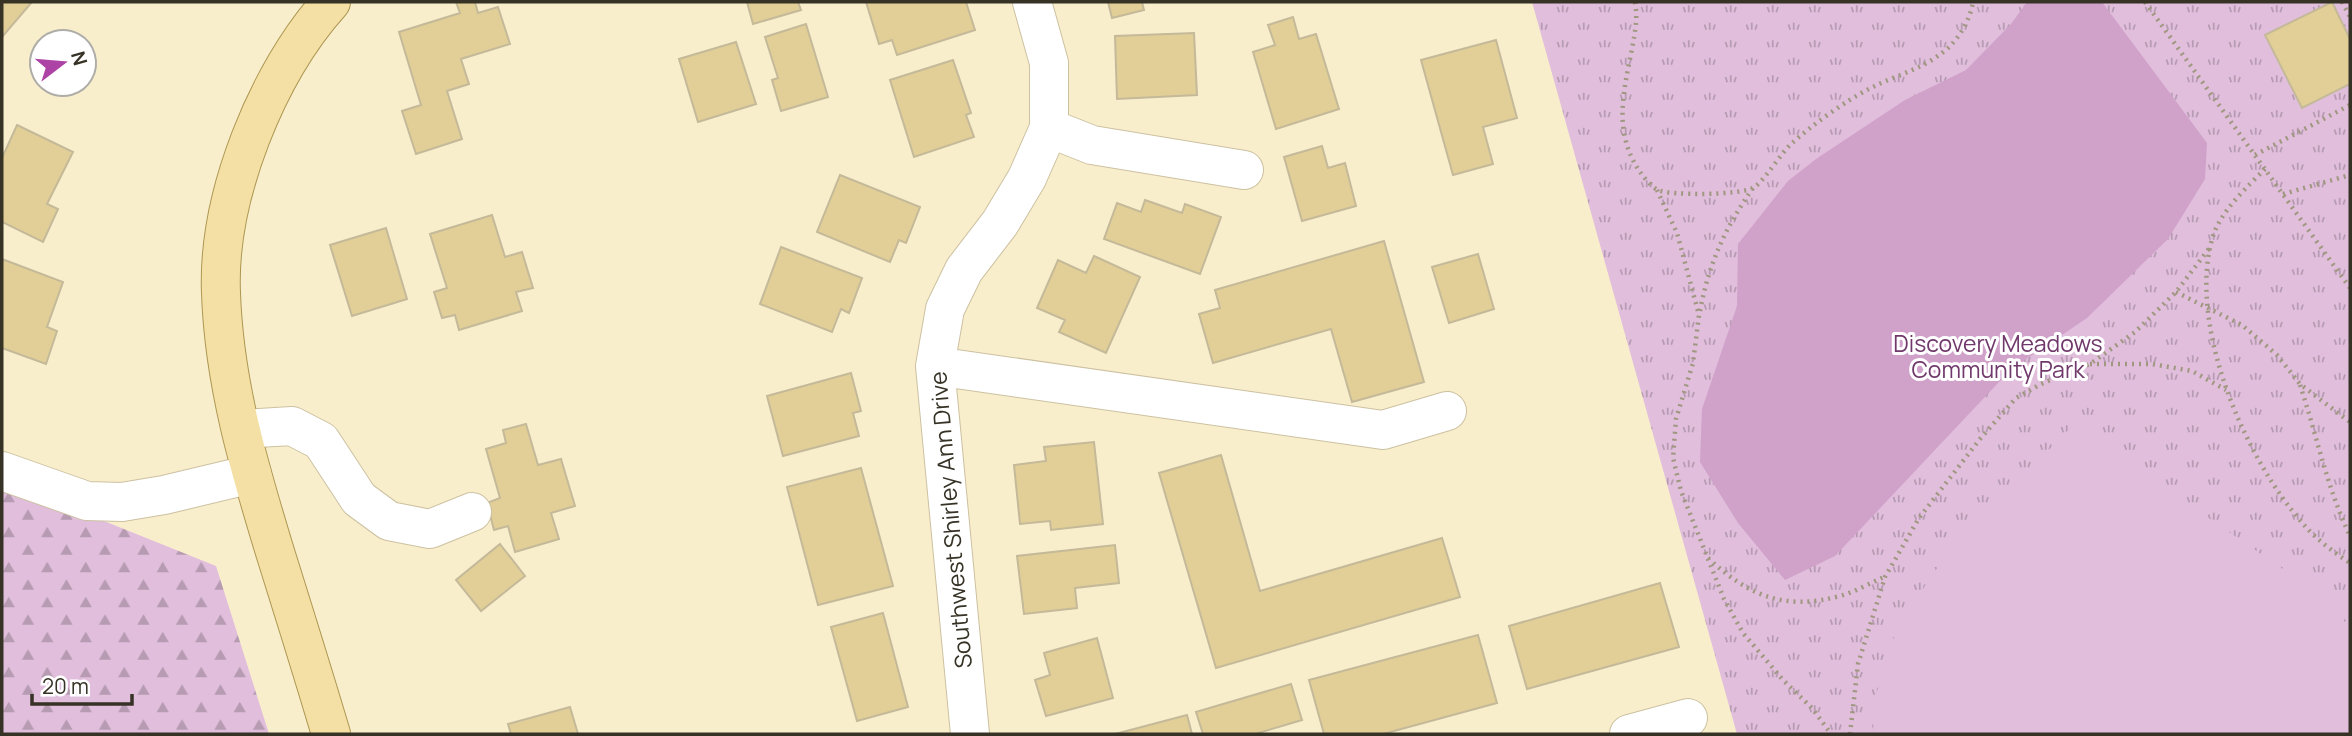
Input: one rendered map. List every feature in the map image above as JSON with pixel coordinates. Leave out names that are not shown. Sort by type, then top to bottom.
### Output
[{"type":"main road","points":[[331,2],[288,59],[267,97],[248,141],[226,224],[221,291],[227,370],[252,474],[331,734]]},
{"type":"street","name":"Southwest Shirley Ann Drive","points":[[970,734],[935,366],[945,309],[964,270],[1000,223],[1027,178],[1049,128],[1049,63],[1032,2]]},
{"type":"street","points":[[1049,128],[1092,145],[1244,170]]},
{"type":"street","points":[[935,366],[1383,430],[1447,411]]},
{"type":"street","points":[[241,429],[292,426],[321,441],[359,499],[389,520],[430,529],[472,512]]},
{"type":"street","points":[[2,471],[87,502],[122,502],[164,495],[252,474]]},
{"type":"street","points":[[1629,734],[1688,718]]},
{"type":"path","points":[[1635,2],[1638,16],[1621,98],[1622,122],[1628,147],[1637,166],[1642,176],[1657,190],[1677,233],[1699,315]]},
{"type":"path","points":[[1831,734],[1812,708],[1783,680],[1743,633],[1724,599],[1681,491],[1673,458],[1676,419],[1693,363],[1699,315],[1713,258],[1731,219],[1790,145],[1815,125],[1868,89],[1914,71],[1950,47],[1971,15],[1973,2]]},
{"type":"path","points":[[2145,2],[2350,288]]},
{"type":"path","points":[[2342,2],[2350,17]]},
{"type":"path","points":[[2255,155],[2350,105]]},
{"type":"path","points":[[2265,169],[2237,198],[2214,233],[2206,285],[2211,330],[2227,391],[2253,451],[2305,527],[2350,564]]},
{"type":"path","points":[[2283,194],[2350,175]]},
{"type":"path","points":[[1657,190],[1698,194],[1754,188]]},
{"type":"path","points":[[1850,734],[1858,664],[1885,577],[1919,518],[1980,439],[2016,398],[2041,384],[2090,364],[2134,332],[2176,292],[2211,246]]},
{"type":"path","points":[[2176,292],[2242,325],[2277,355],[2300,384],[2350,422]]},
{"type":"path","points":[[2090,364],[2152,364],[2192,371],[2227,391]]},
{"type":"path","points":[[2300,384],[2329,485],[2350,536]]},
{"type":"path","points":[[1706,557],[1721,570],[1772,600],[1799,603],[1841,596],[1885,577]]},
{"type":"green space","name":"Discovery Meadows Community Park","points":[[1532,2],[2350,2],[2350,734],[1737,734]]},
{"type":"green space","points":[[2073,425],[2312,589],[2350,627],[2350,734],[1873,734],[1874,701],[1897,627],[1946,555]]},
{"type":"green space","points":[[2,480],[216,566],[269,734],[2,734]]},
{"type":"shaded area","points":[[2027,2],[2102,2],[2207,143],[2205,179],[2168,239],[2087,318],[2019,364],[1999,382],[1835,556],[1785,580],[1738,523],[1700,462],[1702,409],[1737,306],[1738,244],[1788,181],[1816,159],[1905,100],[1966,70],[2011,24]]},
{"type":"building","points":[[2,2],[32,2],[2,37]]},
{"type":"building","points":[[456,2],[475,2],[478,13],[498,7],[510,44],[461,59],[469,84],[447,91],[462,139],[416,154],[402,111],[421,105],[399,32],[460,13]]},
{"type":"building","points":[[747,2],[798,2],[801,10],[753,24]]},
{"type":"building","points":[[866,2],[966,2],[975,30],[897,55],[892,40],[879,44]]},
{"type":"building","points":[[1108,2],[1142,2],[1144,10],[1112,18]]},
{"type":"building","points":[[2332,2],[2350,39],[2350,84],[2302,108],[2265,35]]},
{"type":"building","points":[[1293,17],[1299,39],[1316,34],[1339,109],[1276,129],[1253,52],[1275,45],[1268,25]]},
{"type":"building","points":[[806,24],[828,97],[781,111],[772,80],[778,78],[765,37]]},
{"type":"building","points":[[1194,33],[1197,95],[1117,99],[1115,36]]},
{"type":"building","points":[[1496,40],[1517,118],[1483,127],[1493,164],[1453,175],[1421,60]]},
{"type":"building","points":[[736,42],[756,104],[698,122],[679,59]]},
{"type":"building","points":[[953,60],[971,113],[966,115],[974,137],[914,157],[890,80]]},
{"type":"building","points":[[17,125],[73,152],[47,204],[58,209],[43,242],[2,222],[2,158]]},
{"type":"building","points":[[1322,146],[1328,168],[1345,163],[1356,206],[1302,221],[1284,157]]},
{"type":"building","points":[[840,175],[920,207],[906,243],[899,240],[890,262],[817,232]]},
{"type":"building","points":[[1145,200],[1182,213],[1185,204],[1221,217],[1200,274],[1104,239],[1117,203],[1141,212]]},
{"type":"building","points":[[492,215],[505,257],[522,252],[533,288],[516,292],[522,311],[459,330],[455,315],[442,318],[434,292],[447,288],[430,234]]},
{"type":"building","points":[[386,228],[407,299],[352,316],[330,245]]},
{"type":"building","points":[[1384,241],[1424,382],[1352,402],[1331,329],[1213,363],[1199,314],[1220,308],[1215,290]]},
{"type":"building","points":[[781,247],[862,278],[849,313],[841,309],[832,332],[760,304]]},
{"type":"building","points":[[1478,254],[1494,309],[1449,323],[1432,267]]},
{"type":"building","points":[[1094,256],[1140,277],[1106,353],[1059,332],[1065,320],[1037,308],[1058,260],[1086,273]]},
{"type":"building","points":[[2,259],[63,282],[47,327],[57,331],[46,364],[2,348]]},
{"type":"building","points":[[851,373],[861,411],[853,413],[859,436],[783,456],[767,396]]},
{"type":"building","points":[[526,424],[538,465],[561,459],[575,506],[551,513],[559,539],[515,552],[508,526],[494,530],[487,503],[500,498],[486,449],[506,443],[503,430]]},
{"type":"building","points":[[1094,442],[1103,524],[1051,530],[1050,521],[1020,524],[1014,465],[1046,461],[1044,447]]},
{"type":"building","points":[[1221,455],[1260,591],[1442,538],[1460,597],[1216,668],[1159,473]]},
{"type":"building","points":[[861,468],[893,586],[818,605],[787,487]]},
{"type":"building","points":[[500,544],[525,576],[481,611],[456,580]]},
{"type":"building","points":[[1115,545],[1119,583],[1075,588],[1077,608],[1024,614],[1017,556]]},
{"type":"building","points":[[1660,583],[1679,647],[1527,689],[1509,626]]},
{"type":"building","points":[[883,613],[908,707],[857,721],[831,627]]},
{"type":"building","points":[[1478,635],[1497,703],[1383,734],[1324,734],[1309,680]]},
{"type":"building","points":[[1097,638],[1113,698],[1046,716],[1035,680],[1050,675],[1044,653]]},
{"type":"building","points":[[1291,684],[1302,720],[1255,734],[1203,734],[1196,712]]},
{"type":"building","points":[[570,707],[578,734],[511,734],[508,724]]},
{"type":"building","points":[[1187,715],[1192,734],[1115,734]]}]
